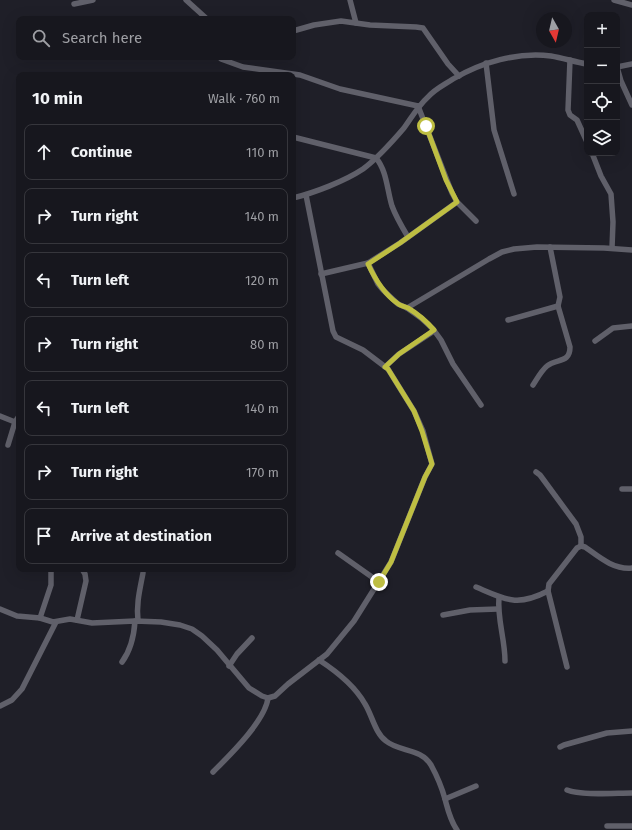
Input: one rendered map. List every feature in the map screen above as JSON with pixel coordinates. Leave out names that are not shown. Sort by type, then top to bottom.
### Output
[{"type":"street","points":[[74,4],[93,0]]},
{"type":"street","points":[[186,0],[204,16]]},
{"type":"street","points":[[350,0],[356,23]]},
{"type":"street","points":[[614,0],[632,5]]},
{"type":"street","points":[[296,30],[326,22],[341,21],[422,28],[448,64],[459,76]]},
{"type":"street","points":[[296,197],[306,195],[337,182],[362,169],[376,158],[404,128],[418,106],[437,89],[486,63],[507,58],[550,56],[584,63]]},
{"type":"street","points":[[224,60],[243,67],[279,72]]},
{"type":"street","points":[[570,60],[568,110],[570,115],[577,120],[584,135]]},
{"type":"street","points":[[486,63],[494,130],[514,194]]},
{"type":"street","points":[[620,66],[632,64]]},
{"type":"street","points":[[296,74],[340,89],[418,106]]},
{"type":"street","points":[[620,78],[632,105]]},
{"type":"street","points":[[418,106],[446,180],[457,202],[476,221]]},
{"type":"street","points":[[296,138],[376,158],[382,168],[393,207],[408,237]]},
{"type":"street","points":[[593,156],[611,194],[613,222],[612,248]]},
{"type":"street","points":[[0,609],[17,616],[40,618],[56,622],[66,619],[92,623],[137,621],[161,622],[180,625],[192,629],[202,636],[217,650],[249,688],[268,698],[275,696],[327,654],[354,621],[391,562],[425,477],[432,464],[414,411],[388,369],[363,350],[336,337],[333,331],[306,195]]},
{"type":"street","points":[[322,274],[368,264],[457,202]]},
{"type":"street","points":[[533,385],[548,365],[568,357],[570,353],[570,347],[558,306],[560,297],[550,247]]},
{"type":"street","points":[[408,308],[502,252],[522,248],[550,247],[612,248],[632,250]]},
{"type":"street","points":[[368,264],[378,284],[383,290],[398,304],[408,308],[434,330],[441,340],[453,364],[480,405]]},
{"type":"street","points":[[508,320],[558,306]]},
{"type":"street","points":[[595,341],[613,328],[632,326]]},
{"type":"street","points":[[385,367],[399,354],[434,330]]},
{"type":"street","points":[[0,416],[15,422],[8,445]]},
{"type":"street","points":[[536,472],[540,475],[576,524],[581,537],[581,546]]},
{"type":"street","points":[[622,489],[632,489]]},
{"type":"street","points":[[566,667],[548,591],[549,584],[576,548],[581,546],[617,567],[624,569],[632,568]]},
{"type":"street","points":[[338,553],[379,582]]},
{"type":"street","points":[[40,618],[51,585],[51,572]]},
{"type":"street","points":[[77,620],[86,581],[84,572]]},
{"type":"street","points":[[122,662],[128,654],[137,621],[137,601],[143,573]]},
{"type":"street","points":[[476,587],[510,600],[526,600],[535,598],[548,591]]},
{"type":"street","points":[[499,597],[498,609],[505,649],[505,661]]},
{"type":"street","points":[[443,614],[470,610],[498,609]]},
{"type":"street","points":[[0,706],[12,700],[22,690],[56,622]]},
{"type":"street","points":[[229,666],[237,654],[252,638]]},
{"type":"street","points":[[319,660],[332,668],[358,693],[382,738],[387,742],[421,755],[430,763],[440,784],[448,813],[457,830]]},
{"type":"street","points":[[213,772],[231,754],[261,716],[268,703],[268,698]]},
{"type":"street","points":[[560,747],[607,733],[632,731]]},
{"type":"street","points":[[445,799],[476,786]]},
{"type":"street","points":[[567,790],[572,792],[589,793],[632,793]]},
{"type":"street","points":[[607,826],[632,826]]},
{"type":"route","points":[[379,582],[391,562],[425,477],[432,464],[414,411],[388,369],[385,367],[399,354],[434,330],[408,308],[398,304],[383,290],[378,284],[368,264],[457,202],[446,180],[426,126]]}]
